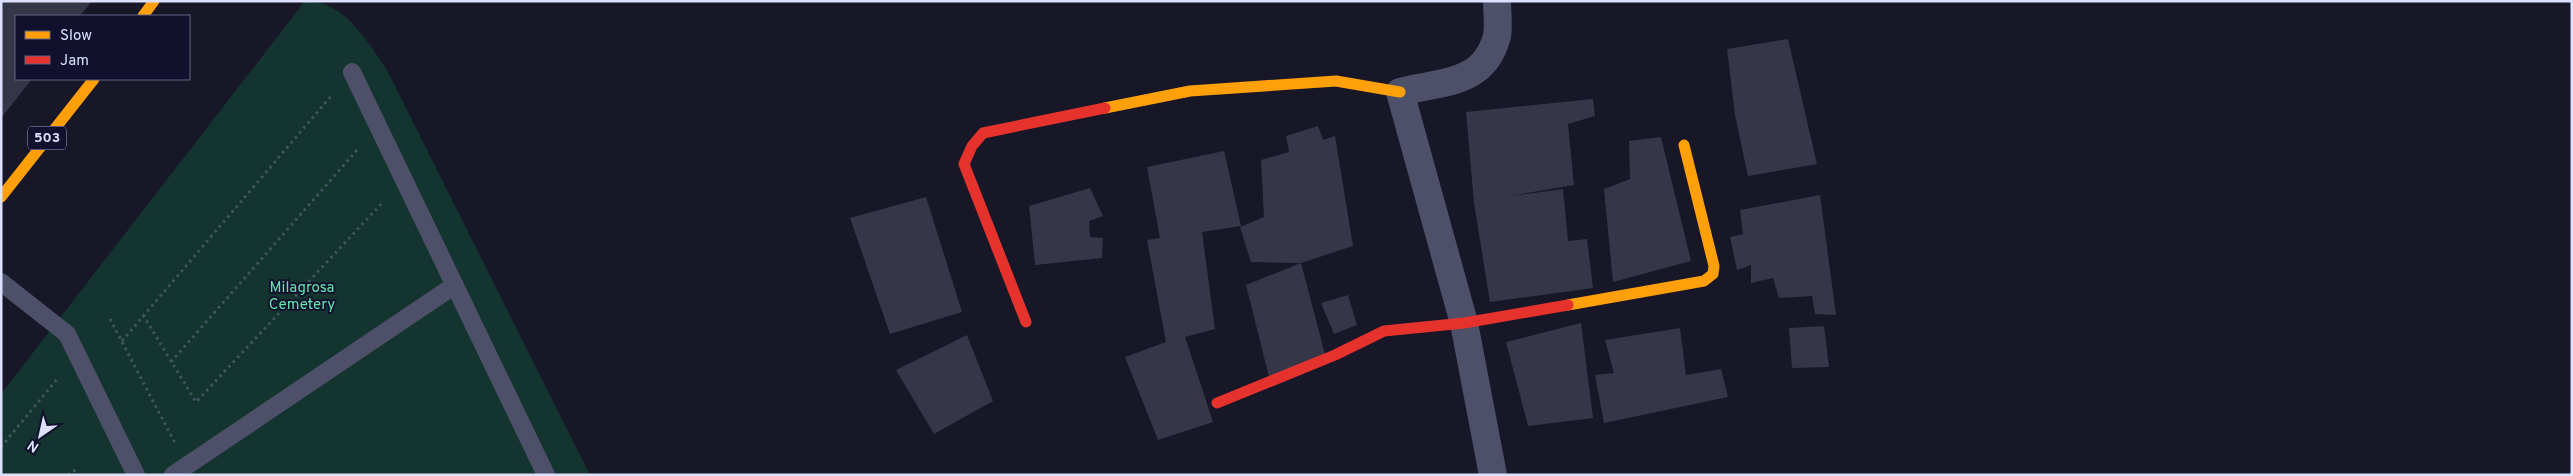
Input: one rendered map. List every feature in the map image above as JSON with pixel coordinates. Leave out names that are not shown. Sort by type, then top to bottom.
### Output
[{"type":"street","points":[[144,15],[154,1]]},
{"type":"street","points":[[1026,322],[964,164],[972,146],[983,133],[1190,91],[1336,81],[1400,92],[1466,77],[1487,62],[1497,35],[1497,1]]},
{"type":"street","name":"503","points":[[1,197],[93,80]]},
{"type":"street","points":[[1400,92],[1464,323],[1493,475]]},
{"type":"street","points":[[1217,403],[1335,355],[1384,331],[1464,323],[1704,281],[1713,274],[1714,266],[1684,145]]},
{"type":"lane","points":[[352,72],[546,475]]},
{"type":"lane","points":[[1,282],[67,334],[136,475]]},
{"type":"lane","points":[[180,470],[455,285]]},
{"type":"path","points":[[122,341],[352,72]]},
{"type":"path","points":[[171,362],[378,126]]},
{"type":"path","points":[[143,315],[196,402],[404,179]]},
{"type":"path","points":[[110,319],[122,341],[180,470]]},
{"type":"path","points":[[1,447],[77,356]]},
{"type":"path","points":[[68,475],[77,469]]},
{"type":"green space","name":"Milagrosa Cemetery","points":[[305,1],[332,7],[343,15],[362,34],[386,68],[590,475],[1,475],[1,394]]},
{"type":"building","points":[[1,1],[92,1],[81,15],[15,15],[15,80],[31,80],[1,118]]},
{"type":"building","points":[[1788,39],[1817,164],[1748,176],[1735,115],[1727,49]]},
{"type":"building","points":[[1593,99],[1595,116],[1568,124],[1574,185],[1510,196],[1563,189],[1568,241],[1587,239],[1593,288],[1490,302],[1474,203],[1466,112]]},
{"type":"building","points":[[1318,126],[1323,140],[1335,136],[1353,246],[1301,263],[1251,262],[1240,227],[1264,217],[1261,160],[1289,152],[1286,136]]},
{"type":"building","points":[[1661,137],[1691,261],[1613,282],[1604,189],[1630,179],[1629,141]]},
{"type":"building","points":[[1224,151],[1241,226],[1202,232],[1215,329],[1185,337],[1213,422],[1158,440],[1125,357],[1166,342],[1147,240],[1160,238],[1147,167]]},
{"type":"building","points":[[1090,188],[1103,216],[1089,221],[1090,237],[1103,238],[1102,258],[1035,265],[1029,206]]},
{"type":"building","points":[[1820,195],[1836,315],[1815,314],[1812,296],[1779,298],[1773,278],[1751,283],[1751,265],[1737,270],[1730,237],[1743,234],[1740,210]]},
{"type":"building","points":[[926,197],[962,312],[890,334],[850,218]]},
{"type":"building","points":[[1301,263],[1326,358],[1269,377],[1246,285]]},
{"type":"building","points":[[1348,295],[1357,325],[1334,334],[1321,303]]},
{"type":"building","points":[[1581,323],[1593,418],[1528,426],[1506,342]]},
{"type":"building","points":[[1824,326],[1829,367],[1792,368],[1789,328]]},
{"type":"building","points":[[1680,328],[1686,375],[1721,369],[1728,397],[1604,423],[1595,375],[1614,373],[1605,340]]},
{"type":"building","points":[[967,335],[993,401],[934,434],[896,370]]},
{"type":"traffic: slow","points":[[144,15],[154,1]]},
{"type":"traffic: slow","points":[[1,197],[93,80]]},
{"type":"traffic: slow","points":[[1105,108],[1190,91],[1336,81],[1400,92]]},
{"type":"traffic: slow","points":[[1568,305],[1704,281],[1713,274],[1714,266],[1684,145]]},
{"type":"traffic: jam","points":[[1026,322],[964,164],[972,146],[983,133],[1105,108]]},
{"type":"traffic: jam","points":[[1217,403],[1335,355],[1384,331],[1464,323],[1568,305]]}]
